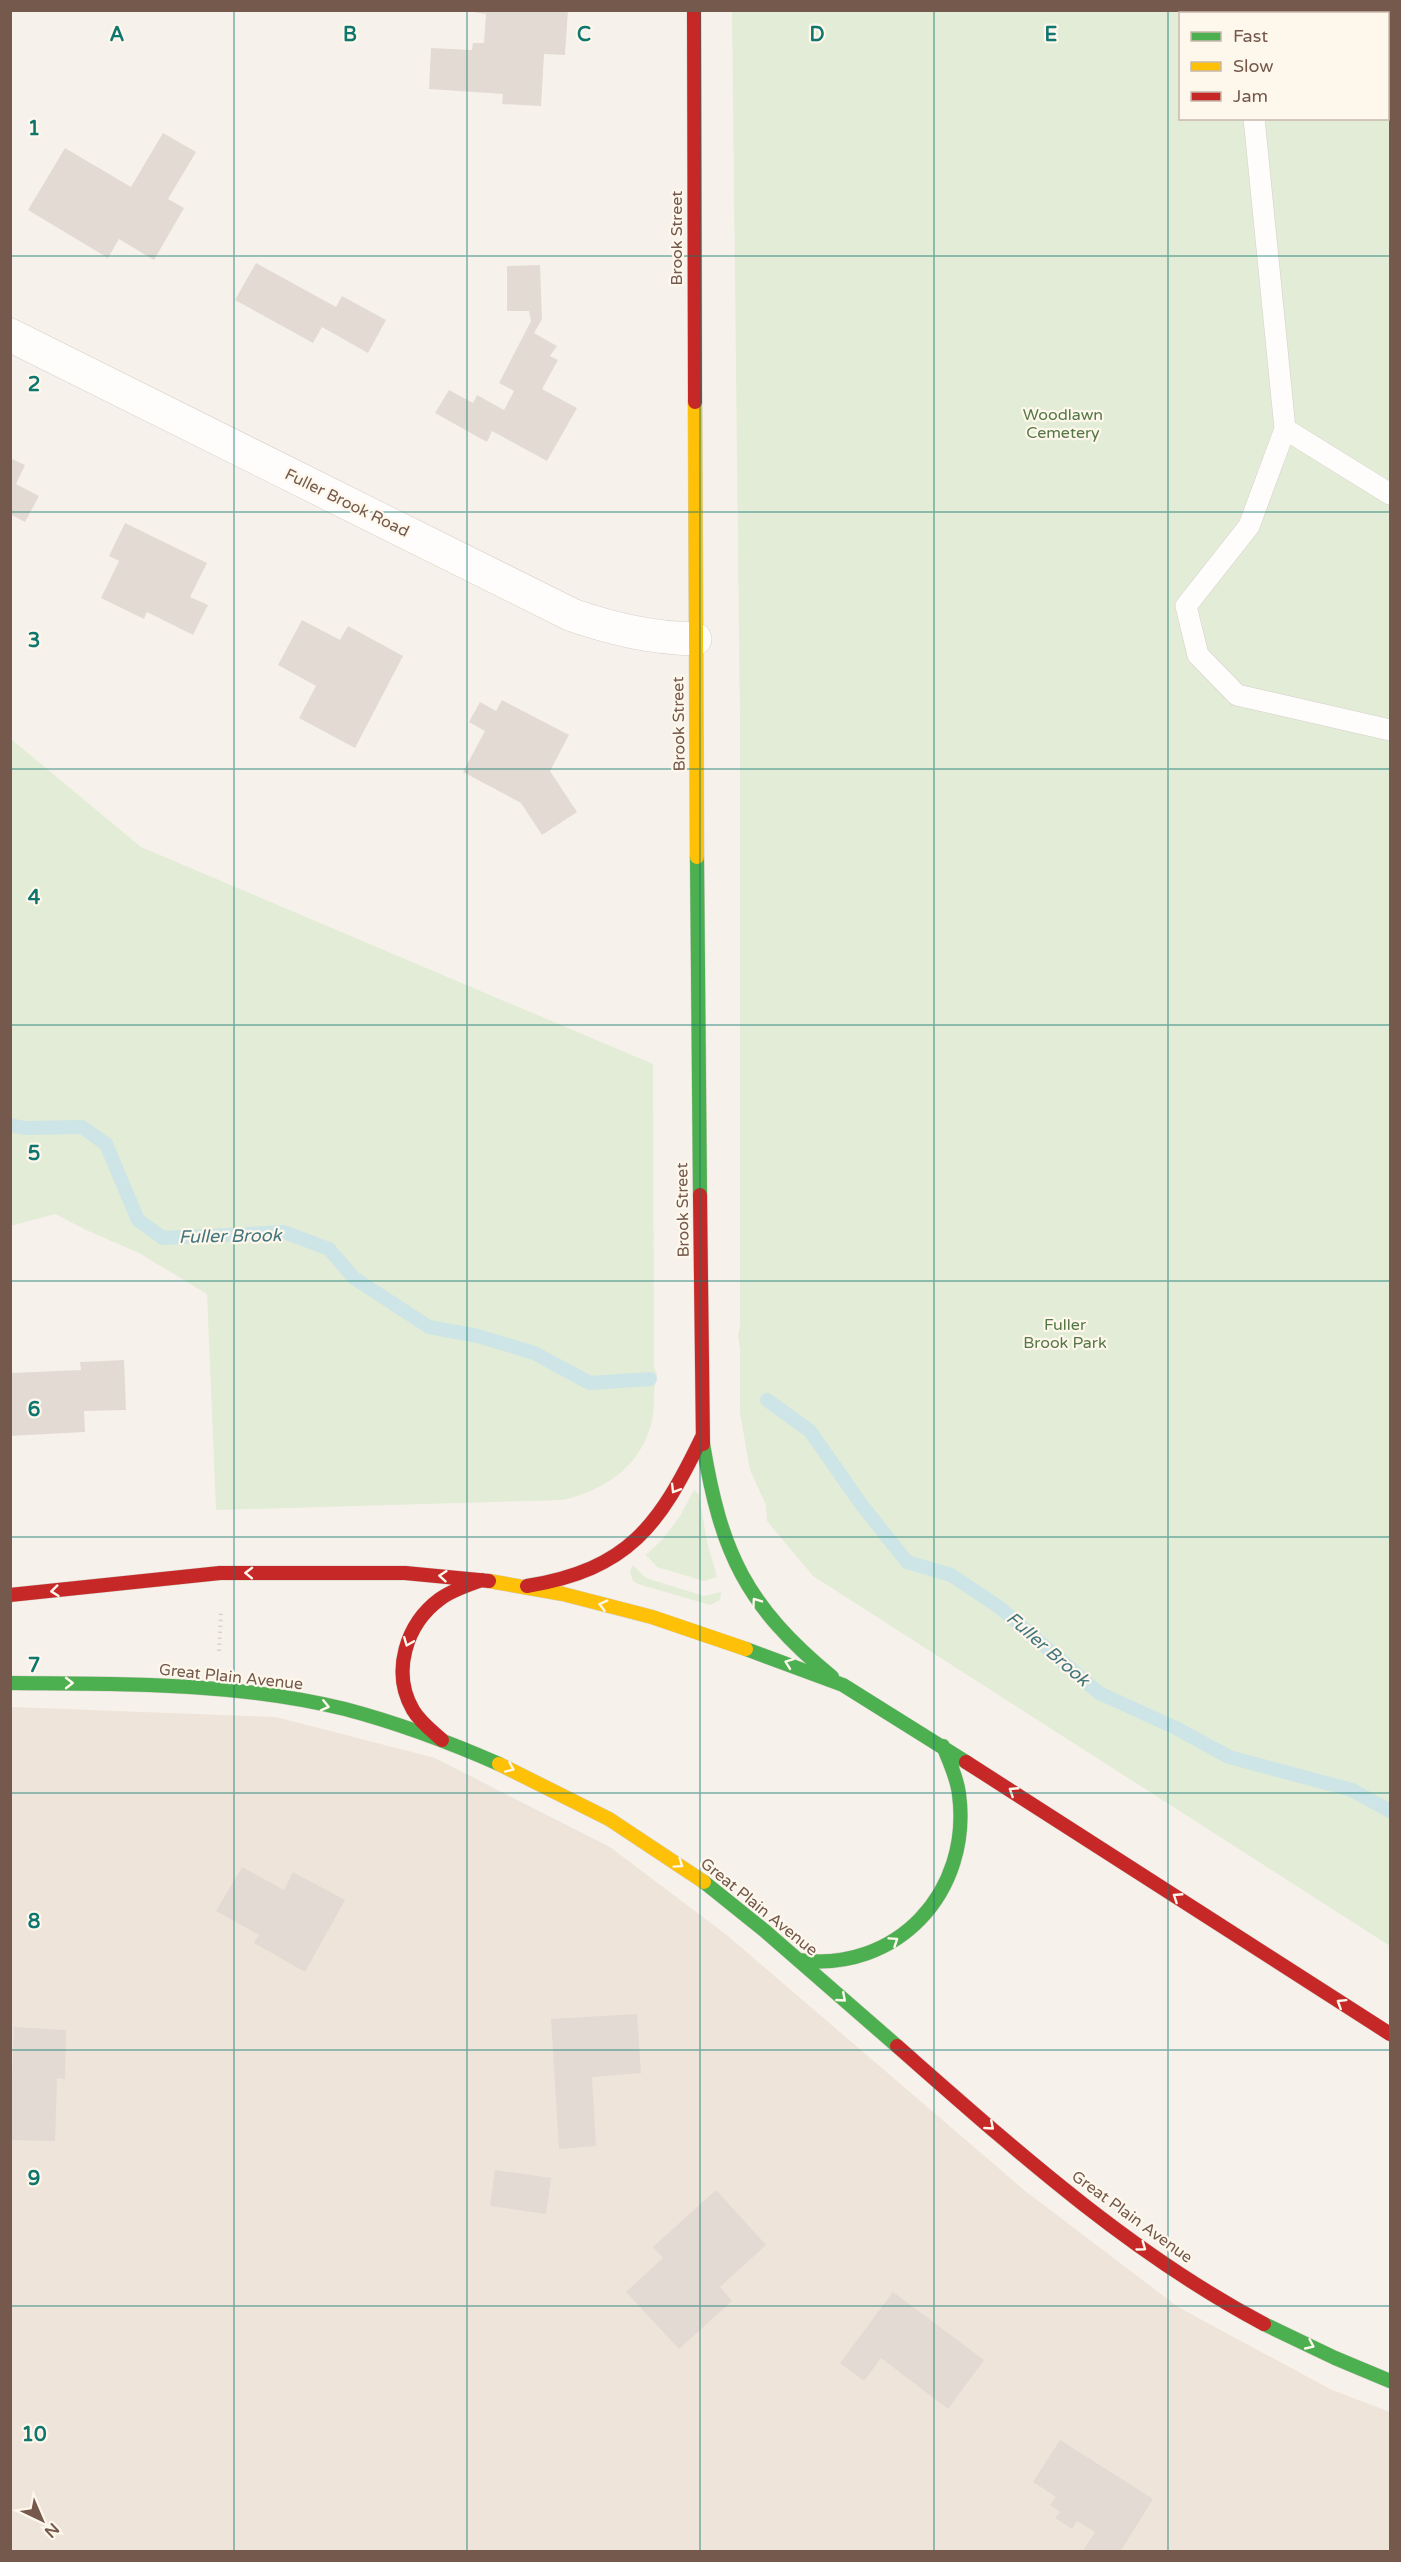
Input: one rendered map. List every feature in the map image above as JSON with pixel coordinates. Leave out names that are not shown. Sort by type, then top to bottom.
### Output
[{"type":"main road","name":"Brook Street","points":[[694,10],[695,639],[702,1437],[713,1502],[724,1536],[750,1594],[791,1644],[843,1685]]},
{"type":"main road","name":"Brook Street","points":[[522,1586],[572,1578],[617,1557],[636,1541],[674,1493],[702,1437]]},
{"type":"main road","points":[[10,1595],[220,1573],[405,1573],[522,1586],[652,1617],[778,1659],[843,1685],[943,1746],[1390,2034]]},
{"type":"main road","points":[[442,1740],[424,1724],[412,1709],[401,1671],[404,1651],[424,1613],[440,1600],[482,1580]]},
{"type":"main road","name":"Great Plain Avenue","points":[[10,1683],[122,1684],[266,1694],[345,1710],[442,1740],[528,1776],[646,1842],[714,1890],[1038,2167],[1146,2251],[1214,2295],[1252,2316],[1338,2359],[1390,2381]]},
{"type":"main road","points":[[798,1960],[842,1962],[867,1955],[891,1944],[913,1928],[943,1891],[958,1847],[961,1819],[959,1794],[943,1746]]},
{"type":"street","name":"Fuller Brook Road","points":[[10,335],[572,615],[634,634],[695,639]]},
{"type":"lane","points":[[1254,120],[1285,429],[1249,526],[1186,606],[1198,655],[1237,695],[1390,730]]},
{"type":"lane","points":[[1285,429],[1390,494]]},
{"type":"path","points":[[219,1660],[222,1610]]},
{"type":"shaded area","points":[[11,1707],[276,1717],[435,1758],[610,1847],[728,1936],[1024,2190],[1178,2307],[1332,2390],[1390,2412],[1390,2551],[11,2552]]},
{"type":"green space","points":[[732,11],[1390,11],[1390,1946],[813,1576],[767,1521],[766,1505],[750,1470],[740,1413],[738,1336],[740,1325],[740,722]]},
{"type":"green space","points":[[11,739],[141,847],[653,1064],[654,1367],[657,1374],[651,1425],[638,1454],[617,1475],[592,1491],[562,1500],[216,1510],[207,1294],[139,1253],[55,1214],[11,1226]]},
{"type":"green space","points":[[694,1490],[699,1494],[707,1542],[717,1577],[704,1581],[657,1567],[646,1555],[663,1539],[680,1516]]},
{"type":"green space","points":[[633,1565],[646,1578],[704,1596],[721,1592],[720,1600],[710,1605],[638,1584],[633,1581],[630,1571]]},
{"type":"building","points":[[460,10],[568,10],[565,55],[544,54],[541,106],[502,104],[503,94],[429,89],[431,48],[472,50],[473,43],[484,43],[486,14]]},
{"type":"building","points":[[163,133],[196,152],[168,199],[184,208],[154,260],[119,239],[108,258],[28,210],[65,148],[131,187]]},
{"type":"building","points":[[256,263],[336,307],[342,296],[386,320],[368,353],[322,327],[313,343],[235,300]]},
{"type":"building","points":[[540,265],[542,319],[534,333],[557,346],[550,356],[558,360],[542,389],[577,408],[547,461],[492,431],[487,442],[435,413],[449,390],[473,403],[477,395],[504,410],[514,391],[499,383],[531,321],[529,311],[507,311],[507,266]]},
{"type":"building","points":[[10,458],[25,465],[16,484],[39,496],[25,522],[10,514]]},
{"type":"building","points":[[125,523],[207,563],[190,597],[208,605],[193,635],[147,612],[144,619],[101,598],[119,561],[109,556]]},
{"type":"building","points":[[302,620],[340,640],[348,626],[403,656],[355,748],[299,718],[316,686],[278,665]]},
{"type":"building","points":[[502,700],[569,735],[550,771],[577,812],[542,835],[521,803],[463,772],[485,731],[469,722],[480,702],[496,711]]},
{"type":"building","points":[[124,1360],[126,1410],[84,1411],[85,1432],[10,1436],[10,1373],[81,1370],[80,1362]]},
{"type":"building","points":[[242,1867],[284,1890],[293,1872],[345,1900],[305,1972],[254,1943],[259,1935],[216,1911]]},
{"type":"building","points":[[637,2014],[641,2073],[592,2077],[596,2146],[559,2149],[551,2019]]},
{"type":"building","points":[[14,2027],[66,2030],[65,2079],[57,2078],[55,2141],[10,2140]]},
{"type":"building","points":[[495,2170],[551,2178],[546,2214],[490,2206]]},
{"type":"building","points":[[716,2190],[766,2245],[720,2287],[732,2301],[679,2349],[626,2292],[663,2258],[653,2247]]},
{"type":"building","points":[[893,2292],[984,2360],[948,2409],[881,2358],[864,2381],[840,2363]]},
{"type":"building","points":[[1060,2440],[1153,2499],[1120,2552],[1082,2552],[1095,2532],[1077,2521],[1072,2529],[1055,2518],[1060,2512],[1050,2505],[1056,2497],[1033,2482]]},
{"type":"waterway","name":"Fuller Brook","points":[[10,1125],[25,1128],[82,1127],[106,1144],[138,1220],[163,1238],[284,1232],[329,1249],[354,1278],[429,1327],[478,1336],[534,1353],[590,1383],[650,1379]]},
{"type":"waterway","name":"Fuller Brook","points":[[767,1400],[810,1431],[861,1504],[907,1562],[951,1575],[999,1607],[1099,1693],[1176,1728],[1229,1757],[1352,1790],[1390,1811]]},
{"type":"traffic: fast","points":[[697,857],[700,1195]]},
{"type":"traffic: fast","points":[[703,1444],[719,1516],[729,1547],[742,1575],[758,1601],[778,1626],[832,1677]]},
{"type":"traffic: fast","points":[[746,1649],[843,1685],[966,1762]]},
{"type":"traffic: fast","points":[[10,1683],[178,1686],[304,1700],[365,1714],[499,1764]]},
{"type":"traffic: fast","points":[[798,1960],[834,1961],[867,1953],[896,1939],[920,1919],[940,1893],[953,1863],[960,1830],[958,1788],[943,1746]]},
{"type":"traffic: fast","points":[[704,1882],[765,1931],[897,2046]]},
{"type":"traffic: fast","points":[[1264,2324],[1390,2381]]},
{"type":"traffic: slow","points":[[695,402],[697,857]]},
{"type":"traffic: slow","points":[[489,1581],[563,1594],[652,1617],[746,1649]]},
{"type":"traffic: slow","points":[[499,1764],[609,1819],[704,1882]]},
{"type":"traffic: jam","points":[[694,10],[695,402]]},
{"type":"traffic: jam","points":[[700,1195],[703,1444]]},
{"type":"traffic: jam","points":[[527,1586],[591,1568],[616,1555],[637,1538],[655,1519],[671,1495],[702,1437]]},
{"type":"traffic: jam","points":[[10,1595],[220,1573],[405,1573],[489,1581]]},
{"type":"traffic: jam","points":[[442,1740],[419,1718],[406,1695],[403,1680],[406,1650],[411,1635],[428,1609],[450,1593],[482,1580]]},
{"type":"traffic: jam","points":[[966,1762],[1390,2034]]},
{"type":"traffic: jam","points":[[897,2046],[1028,2159],[1118,2231],[1214,2296],[1264,2324]]},
{"type":"park label","name":"Woodlawn Cemetery","points":[[1063,424]]},
{"type":"park label","name":"Fuller Brook Park","points":[[1065,1334]]}]
